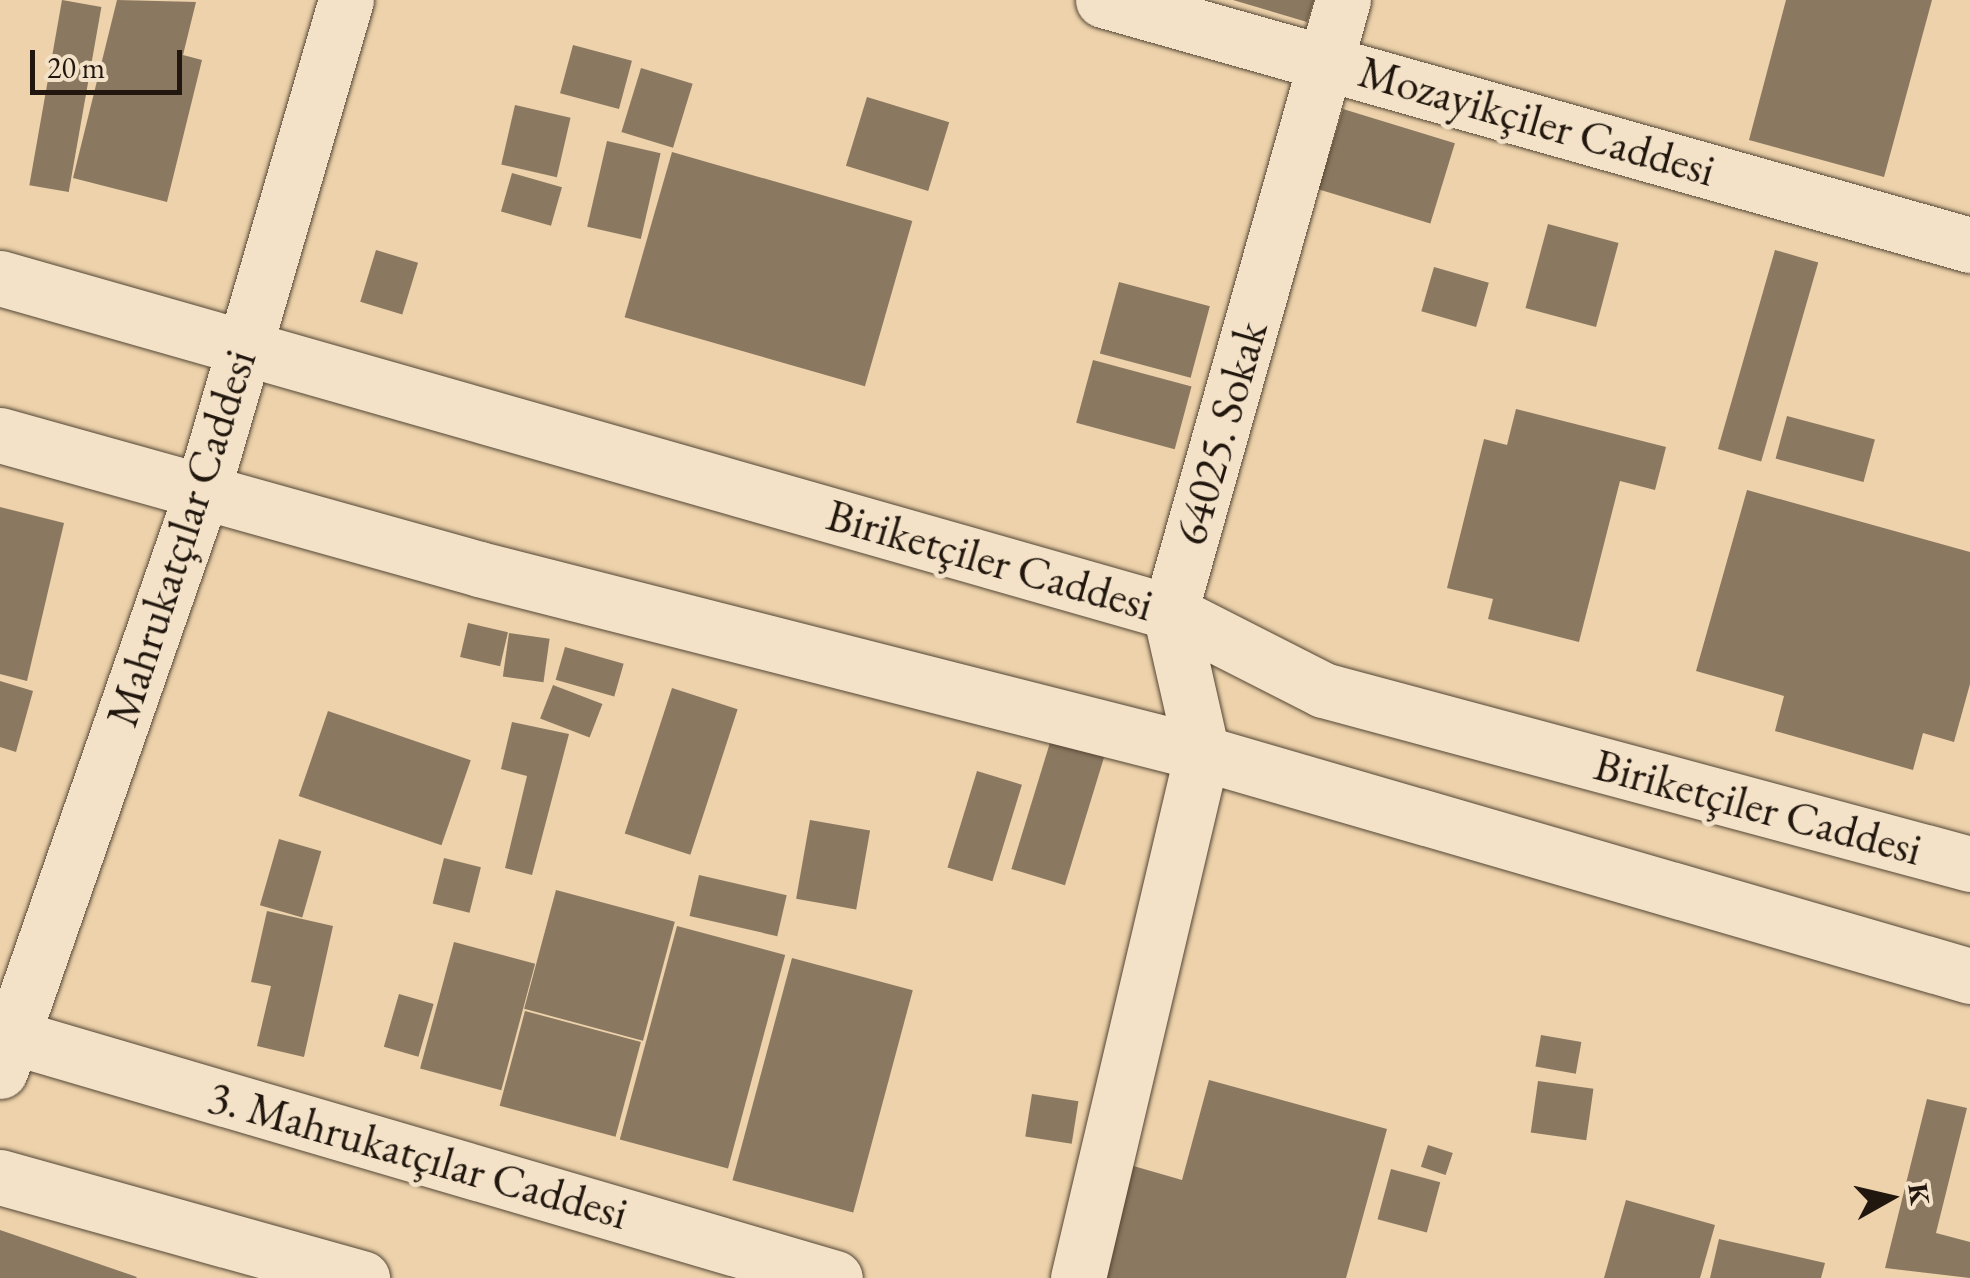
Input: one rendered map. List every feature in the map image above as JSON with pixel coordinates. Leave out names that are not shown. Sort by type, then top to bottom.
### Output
[{"type":"street","name":"Mahrukatçılar Caddesi","points":[[4,1047],[203,489],[346,0]]},
{"type":"street","name":"Mozayikçiler Caddesi","points":[[1103,0],[1970,245]]},
{"type":"street","name":"64025. Sokak","points":[[1078,1278],[1202,753],[1170,612],[1343,0]]},
{"type":"street","name":"Biriketçiler Caddesi","points":[[0,278],[244,344],[1170,612],[1323,690],[1970,864]]},
{"type":"street","points":[[0,435],[203,489],[479,570],[1202,753],[1970,976]]},
{"type":"street","name":"3. Mahrukatçılar Caddesi","points":[[4,1047],[835,1278]]},
{"type":"street","points":[[0,1177],[362,1278]]},
{"type":"building","points":[[62,0],[101,7],[69,192],[29,185]]},
{"type":"building","points":[[117,0],[196,2],[183,55],[202,60],[167,202],[73,178]]},
{"type":"building","points":[[1233,0],[1314,0],[1307,22]]},
{"type":"building","points":[[1786,0],[1932,0],[1884,177],[1749,140]]},
{"type":"building","points":[[573,45],[632,61],[619,109],[560,93]]},
{"type":"building","points":[[641,68],[693,84],[673,148],[621,132]]},
{"type":"building","points":[[867,97],[949,122],[928,191],[846,166]]},
{"type":"building","points":[[515,105],[571,118],[557,177],[501,164]]},
{"type":"building","points":[[1343,109],[1455,143],[1430,224],[1318,189]]},
{"type":"building","points":[[607,141],[661,153],[641,239],[587,227]]},
{"type":"building","points":[[672,152],[912,221],[865,386],[625,317]]},
{"type":"building","points":[[512,173],[562,187],[551,226],[501,211]]},
{"type":"building","points":[[1548,224],[1619,243],[1596,327],[1525,308]]},
{"type":"building","points":[[376,250],[418,263],[402,315],[360,302]]},
{"type":"building","points":[[1775,250],[1818,262],[1761,461],[1718,449]]},
{"type":"building","points":[[1434,267],[1489,283],[1476,327],[1421,311]]},
{"type":"building","points":[[1119,282],[1210,306],[1191,378],[1100,353]]},
{"type":"building","points":[[1093,360],[1192,386],[1175,449],[1076,423]]},
{"type":"building","points":[[1516,409],[1666,447],[1655,490],[1620,481],[1579,642],[1488,619],[1493,599],[1447,588],[1484,439],[1507,445]]},
{"type":"building","points":[[1787,416],[1875,440],[1864,482],[1776,459]]},
{"type":"building","points":[[1747,490],[1970,552],[1970,684],[1954,742],[1923,733],[1913,770],[1775,731],[1784,696],[1696,671]]},
{"type":"building","points":[[0,507],[64,523],[27,681],[0,674]]},
{"type":"building","points":[[468,623],[508,632],[500,666],[460,657]]},
{"type":"building","points":[[509,633],[550,639],[543,682],[503,677]]},
{"type":"building","points":[[565,647],[624,664],[614,696],[556,680]]},
{"type":"building","points":[[0,681],[33,691],[16,752],[0,747]]},
{"type":"building","points":[[553,685],[602,704],[590,738],[540,719]]},
{"type":"building","points":[[672,688],[738,709],[690,855],[625,834]]},
{"type":"building","points":[[328,711],[471,760],[441,845],[299,796]]},
{"type":"building","points":[[512,722],[569,734],[532,875],[505,868],[527,776],[501,769]]},
{"type":"building","points":[[1052,736],[1106,752],[1065,885],[1011,869]]},
{"type":"building","points":[[977,771],[1022,785],[992,881],[947,868]]},
{"type":"building","points":[[810,820],[870,831],[856,909],[796,899]]},
{"type":"building","points":[[279,839],[321,851],[302,917],[260,905]]},
{"type":"building","points":[[444,858],[481,867],[470,913],[433,904]]},
{"type":"building","points":[[699,875],[787,895],[777,936],[690,916]]},
{"type":"building","points":[[556,890],[675,922],[643,1041],[524,1009]]},
{"type":"building","points":[[267,911],[333,926],[304,1057],[257,1046],[271,986],[251,982]]},
{"type":"building","points":[[677,926],[785,955],[728,1168],[620,1139]]},
{"type":"building","points":[[454,942],[535,964],[501,1090],[420,1069]]},
{"type":"building","points":[[792,958],[913,990],[853,1213],[732,1180]]},
{"type":"building","points":[[399,994],[434,1004],[418,1057],[384,1047]]},
{"type":"building","points":[[525,1011],[641,1042],[616,1137],[500,1106]]},
{"type":"building","points":[[1541,1035],[1581,1042],[1576,1074],[1535,1067]]},
{"type":"building","points":[[1209,1080],[1387,1129],[1346,1278],[1092,1278],[1123,1163],[1182,1180]]},
{"type":"building","points":[[1538,1081],[1593,1089],[1586,1140],[1531,1132]]},
{"type":"building","points":[[1032,1094],[1078,1101],[1072,1144],[1025,1136]]},
{"type":"building","points":[[1927,1099],[1967,1108],[1936,1233],[1970,1242],[1970,1278],[1885,1268]]},
{"type":"building","points":[[1428,1145],[1453,1153],[1446,1175],[1421,1167]]},
{"type":"building","points":[[1391,1169],[1440,1182],[1427,1232],[1378,1219]]},
{"type":"building","points":[[1626,1200],[1715,1225],[1700,1278],[1604,1278]]},
{"type":"building","points":[[0,1230],[137,1277],[0,1278]]},
{"type":"building","points":[[1719,1239],[1825,1263],[1821,1278],[1710,1278]]}]
